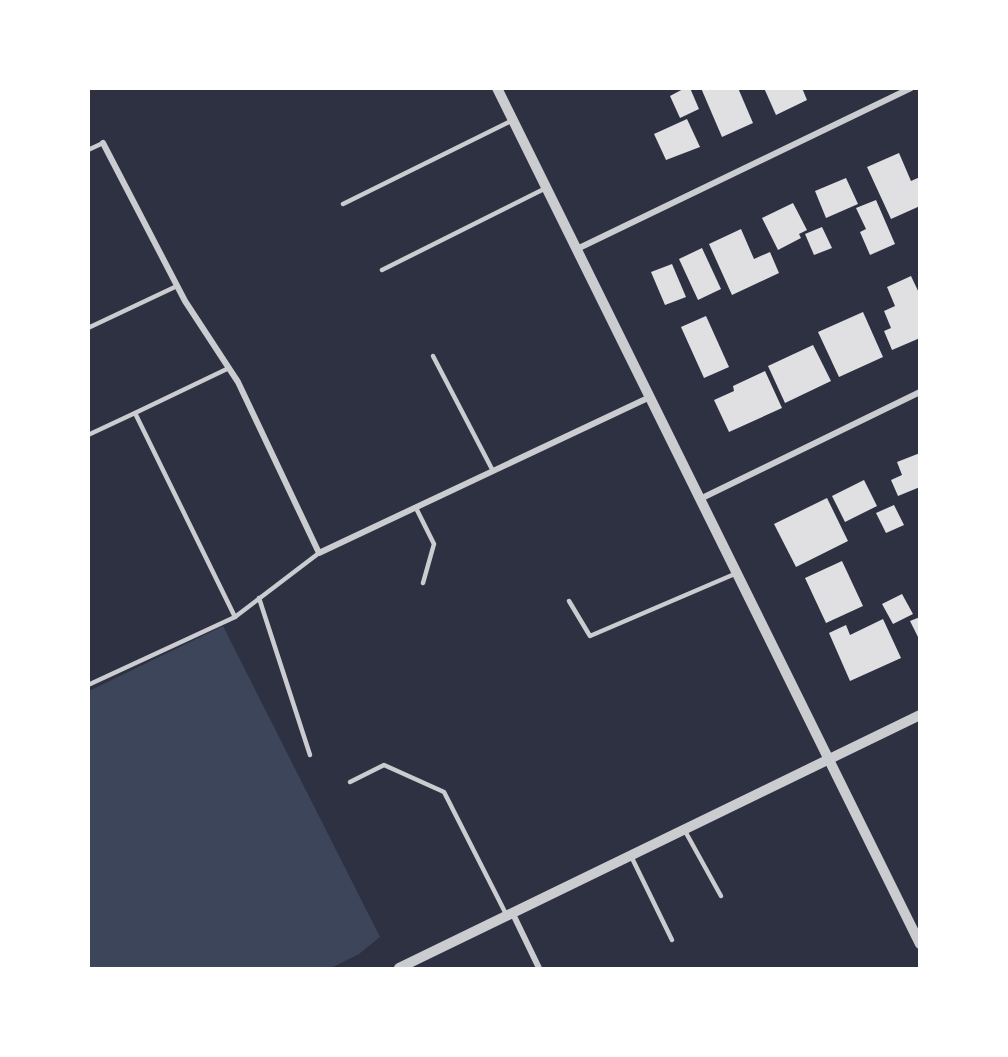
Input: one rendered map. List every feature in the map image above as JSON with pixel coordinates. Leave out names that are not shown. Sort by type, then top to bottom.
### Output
[{"type":"street","points":[[497,88],[920,944]]},
{"type":"street","points":[[577,249],[911,88]]},
{"type":"street","points":[[103,143],[177,286],[238,382],[319,553],[650,397]]},
{"type":"street","points":[[700,499],[920,392]]},
{"type":"street","points":[[399,969],[509,913],[920,715]]},
{"type":"street","points":[[509,913],[539,969]]},
{"type":"lane","points":[[343,204],[513,120]]},
{"type":"lane","points":[[88,150],[103,143]]},
{"type":"lane","points":[[382,270],[546,188]]},
{"type":"lane","points":[[88,328],[177,286]]},
{"type":"lane","points":[[433,356],[493,471]]},
{"type":"lane","points":[[88,435],[229,368]]},
{"type":"lane","points":[[135,413],[235,617]]},
{"type":"lane","points":[[416,508],[434,544],[423,583]]},
{"type":"lane","points":[[88,685],[235,617],[319,553]]},
{"type":"lane","points":[[569,601],[590,636],[737,573]]},
{"type":"lane","points":[[259,598],[310,755]]},
{"type":"lane","points":[[350,782],[384,765],[444,792],[509,913]]},
{"type":"lane","points":[[684,829],[721,896]]},
{"type":"lane","points":[[630,855],[672,940]]},
{"type":"shaded area","points":[[223,626],[380,937],[359,954],[331,968],[89,968],[89,691]]},
{"type":"building","points":[[685,88],[690,88],[699,109],[680,118],[670,96]]},
{"type":"building","points":[[701,88],[738,88],[753,123],[722,137]]},
{"type":"building","points":[[764,88],[802,88],[807,100],[776,115]]},
{"type":"building","points":[[687,119],[700,147],[666,160],[654,134]]},
{"type":"building","points":[[899,153],[911,181],[920,177],[920,206],[891,219],[867,167]]},
{"type":"building","points":[[846,178],[858,204],[826,218],[815,191]]},
{"type":"building","points":[[876,200],[895,244],[870,255],[860,232],[866,229],[856,208]]},
{"type":"building","points":[[793,203],[807,230],[799,234],[801,238],[778,250],[762,218]]},
{"type":"building","points":[[822,227],[832,248],[814,255],[805,234]]},
{"type":"building","points":[[741,229],[754,259],[770,252],[779,273],[732,295],[709,244]]},
{"type":"building","points":[[702,248],[721,289],[698,300],[679,259]]},
{"type":"building","points":[[672,264],[686,297],[665,305],[651,272]]},
{"type":"building","points":[[911,276],[920,295],[920,338],[892,350],[884,331],[891,328],[884,311],[895,306],[887,287]]},
{"type":"building","points":[[863,312],[883,357],[839,377],[818,332]]},
{"type":"building","points":[[706,316],[729,367],[704,378],[681,327]]},
{"type":"building","points":[[813,345],[831,381],[785,403],[768,366]]},
{"type":"building","points":[[765,371],[782,408],[729,432],[714,400],[734,391],[733,386]]},
{"type":"building","points":[[920,453],[920,487],[898,496],[891,480],[902,475],[897,462]]},
{"type":"building","points":[[864,480],[877,506],[845,522],[832,496]]},
{"type":"building","points":[[827,498],[848,541],[796,567],[774,524]]},
{"type":"building","points":[[894,505],[904,525],[886,533],[876,513]]},
{"type":"building","points":[[842,561],[863,606],[826,623],[805,578]]},
{"type":"building","points":[[902,594],[913,614],[893,624],[882,604]]},
{"type":"building","points":[[920,617],[920,641],[910,621]]},
{"type":"building","points":[[883,619],[901,658],[850,681],[829,633],[846,625],[850,635]]}]
